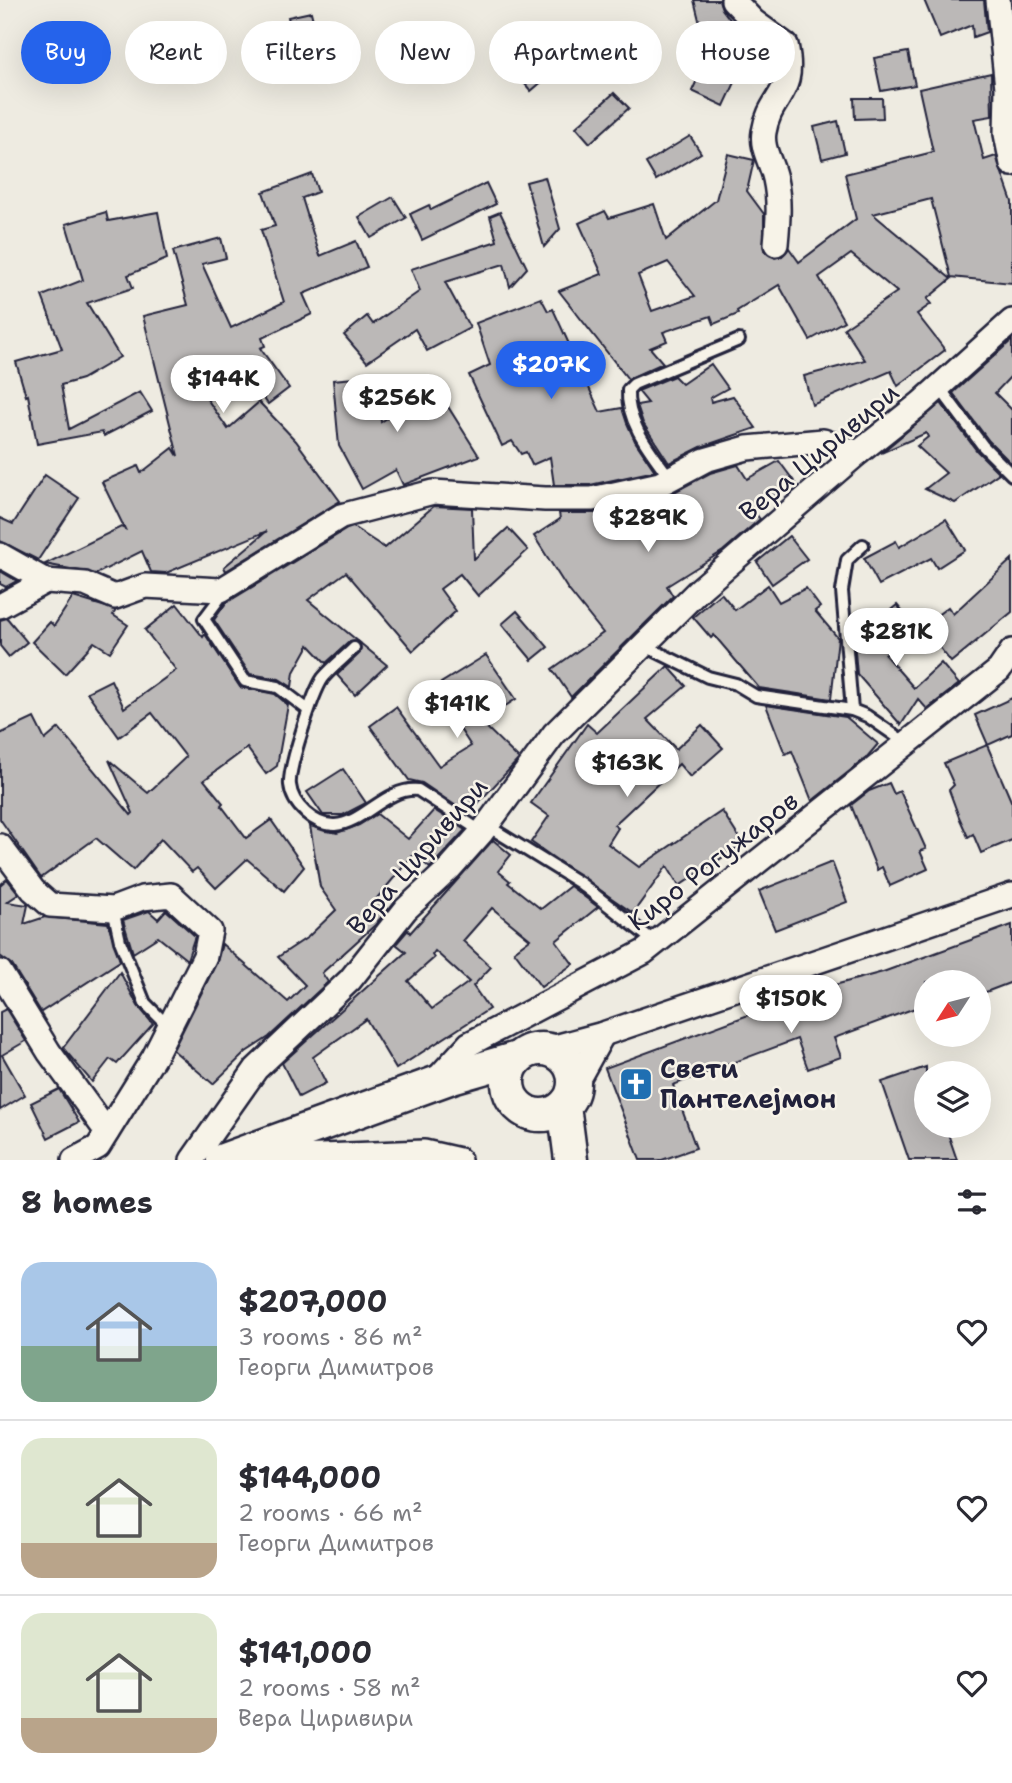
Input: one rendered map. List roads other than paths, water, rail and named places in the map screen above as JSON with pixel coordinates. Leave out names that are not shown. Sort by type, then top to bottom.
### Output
[{"type":"main road","points":[[224,1160],[441,1082],[517,1058],[526,1052],[547,1049],[568,1062],[571,1160]]},
{"type":"main road","points":[[517,1058],[507,1079],[555,1160]]},
{"type":"main road","points":[[441,1082],[522,1108],[555,1113],[569,1096]]},
{"type":"street","points":[[733,0],[753,22],[786,46],[790,64],[786,89],[771,113],[763,140],[779,198],[776,244]]},
{"type":"street","points":[[998,0],[1007,88],[1006,134],[1012,164]]},
{"type":"street","name":"Вера Циривири","points":[[192,1160],[256,1069],[349,981],[405,909],[450,868],[484,828],[554,733],[700,589],[939,387],[1012,321]]},
{"type":"street","points":[[0,555],[46,581],[85,584],[116,597],[145,586],[221,590],[341,516],[433,492],[592,499],[660,484],[705,460],[747,448],[823,441],[858,453]]},
{"type":"street","points":[[0,606],[46,581]]},
{"type":"street","name":"Киро Рогужаров","points":[[441,1082],[469,1044],[656,943],[999,670],[1012,651]]},
{"type":"street","points":[[0,846],[33,890],[50,905],[113,908],[142,898],[171,895],[210,931],[205,956],[169,1027],[107,1132],[98,1147],[74,1160]]},
{"type":"street","points":[[547,1049],[603,1034],[1012,895]]},
{"type":"street","points":[[0,972],[49,1052],[107,1132]]},
{"type":"street","points":[[569,1096],[603,1034]]},
{"type":"street","points":[[224,1160],[424,1152],[459,1160]]},
{"type":"lane","points":[[670,478],[637,428],[628,400],[628,390],[639,382],[739,340]]},
{"type":"lane","points":[[939,387],[983,446],[1012,475]]},
{"type":"lane","points":[[852,710],[842,590],[847,560],[863,545]]},
{"type":"lane","points":[[221,590],[219,599],[204,619],[239,674],[248,683],[278,687],[307,709]]},
{"type":"lane","points":[[645,646],[708,677],[736,684],[756,696],[852,710],[867,716],[906,743]]},
{"type":"lane","points":[[354,648],[323,679],[307,709],[290,784],[294,799],[314,820],[331,825],[345,823],[373,805],[413,789],[580,883],[656,943]]},
{"type":"lane","points":[[113,908],[120,941],[145,1003],[169,1027]]},
{"type":"place","name":"Свети Пантелејмон","points":[[636,1084]]}]
